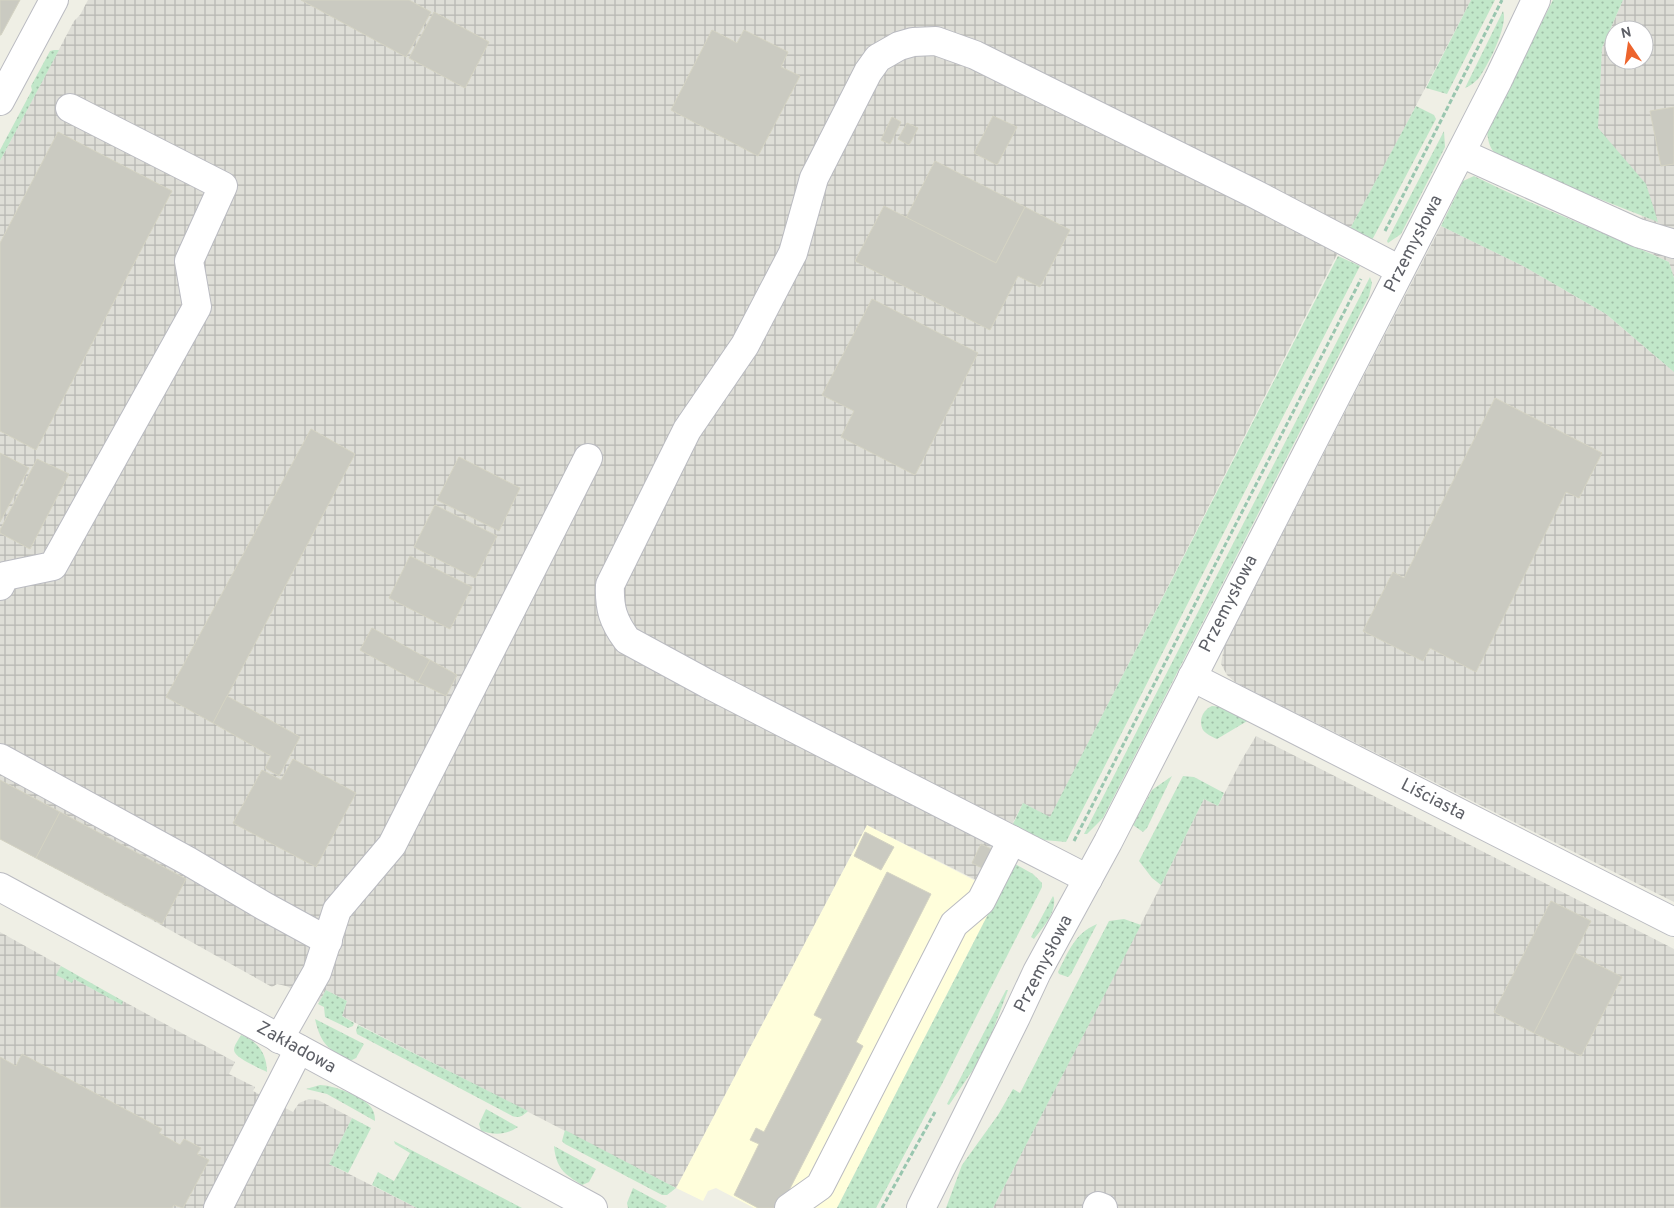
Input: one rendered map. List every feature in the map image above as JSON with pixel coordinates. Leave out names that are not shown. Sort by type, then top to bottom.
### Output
[{"type":"street","points":[[0,100],[54,0]]},
{"type":"street","name":"Przemysłowa","points":[[920,1208],[1037,972],[1088,879],[1461,153],[1534,1]]},
{"type":"street","points":[[1088,879],[626,640],[612,615],[610,585],[687,430],[745,345],[793,253],[814,178],[868,72],[878,58],[899,46],[912,42],[936,41],[975,55],[1247,189],[1372,257],[1400,270]]},
{"type":"street","points":[[0,586],[6,576],[53,566],[197,307],[188,260],[222,186],[70,108]]},
{"type":"street","points":[[1461,153],[1638,232],[1674,244]]},
{"type":"street","points":[[218,1208],[289,1044],[317,972],[337,910],[392,845],[588,458]]},
{"type":"street","name":"Liściasta","points":[[1192,677],[1674,922]]},
{"type":"street","points":[[0,758],[180,856],[264,906],[328,941]]},
{"type":"street","points":[[789,1208],[820,1186],[954,924],[981,901],[1012,840]]},
{"type":"street","name":"Zakładowa","points":[[0,887],[593,1208]]},
{"type":"street","points":[[1097,1208],[1098,1206],[1103,1208]]},
{"type":"path","points":[[1061,866],[1502,0]]},
{"type":"path","points":[[882,1208],[936,1110]]},
{"type":"shaded area","points":[[88,0],[1471,0],[1351,227],[1050,818],[1023,803],[982,883],[867,825],[676,1188],[342,1016],[347,1001],[326,990],[319,1002],[286,986],[277,984],[272,987],[0,839],[0,161],[74,21],[80,15]]},
{"type":"shaded area","points":[[1471,0],[1495,0],[1447,94],[1426,88]]},
{"type":"shaded area","points":[[1553,0],[1623,0],[1614,20],[1604,20],[1598,128],[1646,184],[1658,222],[1516,166],[1499,157],[1492,150],[1487,131]]},
{"type":"shaded area","points":[[1623,0],[1674,0],[1674,278],[1669,262],[1633,245],[1642,216],[1658,221],[1597,128],[1602,48],[1604,43],[1604,70],[1654,70],[1654,20],[1614,20]]},
{"type":"shaded area","points":[[1503,11],[1503,26],[1487,65],[1478,79],[1465,88]]},
{"type":"shaded area","points":[[59,50],[0,161],[0,150],[32,90],[31,86],[50,51]]},
{"type":"shaded area","points":[[1416,106],[1434,115],[1436,119],[1371,242],[1350,232],[1351,227]]},
{"type":"shaded area","points":[[1444,131],[1445,147],[1401,234],[1388,243],[1387,241]]},
{"type":"shaded area","points":[[1474,176],[1522,199],[1669,262],[1674,278],[1674,372],[1606,314],[1523,266],[1441,226],[1463,181]]},
{"type":"shaded area","points":[[1441,226],[1523,266],[1606,314],[1674,372],[1674,902],[1236,683],[1227,675],[1221,664],[1224,647]]},
{"type":"shaded area","points":[[1338,256],[1360,266],[1066,842],[1044,840],[1012,826],[1023,803],[1050,817]]},
{"type":"shaded area","points":[[1370,277],[1372,283],[1369,296],[1103,818],[1087,834],[1084,834]]},
{"type":"shaded area","points":[[1212,706],[1224,707],[1249,720],[1217,739],[1203,730],[1201,723],[1202,716]]},
{"type":"shaded area","points":[[1256,736],[1674,949],[1674,1208],[993,1208],[1204,799],[1218,806]]},
{"type":"shaded area","points":[[1172,776],[1147,828],[1143,832],[1133,825],[1152,790]]},
{"type":"shaded area","points":[[1183,776],[1194,777],[1224,793],[1218,806],[1204,799],[1161,885],[1152,878],[1139,861]]},
{"type":"shaded area","points":[[867,825],[999,893],[837,1208],[754,1208],[716,1188],[708,1191],[703,1201],[676,1188]]},
{"type":"shaded area","points":[[1015,864],[1033,874],[1042,883],[1042,887],[942,1084],[876,1208],[837,1208],[999,893]]},
{"type":"shaded area","points":[[1053,896],[1054,904],[1051,915],[1034,939],[1031,937]]},
{"type":"shaded area","points":[[1124,919],[1141,925],[993,1208],[946,1208],[962,1165],[998,1115],[1013,1089],[1020,1093],[1109,921]]},
{"type":"shaded area","points":[[1097,924],[1071,974],[1068,977],[1059,974],[1058,972],[1069,950],[1077,938]]},
{"type":"shaded area","points":[[0,932],[61,966],[57,975],[72,983],[74,979],[121,1004],[123,1001],[235,1062],[229,1074],[255,1087],[253,1091],[293,1112],[299,1103],[309,1099],[318,1100],[352,1118],[329,1164],[417,1208],[0,1208]]},
{"type":"shaded area","points":[[61,966],[123,1001],[122,1005],[74,979],[72,983],[56,975]]},
{"type":"shaded area","points":[[326,990],[347,1001],[342,1016],[354,1023],[353,1026],[348,1028],[325,1017],[324,1007],[318,1004]]},
{"type":"shaded area","points":[[1006,990],[1008,990],[992,1033],[977,1064],[949,1105],[947,1104],[948,1102]]},
{"type":"shaded area","points":[[315,1019],[364,1044],[356,1058],[350,1061],[326,1045],[317,1028]]},
{"type":"shaded area","points":[[358,1025],[528,1111],[519,1117],[510,1115],[357,1034]]},
{"type":"shaded area","points":[[241,1035],[252,1041],[260,1049],[267,1065],[267,1072],[235,1053],[235,1046]]},
{"type":"shaded area","points":[[320,1085],[339,1089],[360,1098],[371,1108],[375,1121],[327,1094],[306,1089]]},
{"type":"shaded area","points":[[486,1109],[518,1127],[500,1134],[481,1131],[479,1124]]},
{"type":"shaded area","points":[[352,1118],[371,1128],[348,1173],[329,1164]]},
{"type":"shaded area","points":[[565,1130],[676,1188],[667,1195],[662,1195],[565,1144],[562,1141]]},
{"type":"shaded area","points":[[394,1141],[522,1208],[417,1208],[372,1185],[378,1172],[394,1181],[410,1153],[395,1144]]},
{"type":"shaded area","points":[[554,1146],[596,1169],[589,1182],[582,1185],[562,1170],[555,1154]]},
{"type":"shaded area","points":[[633,1188],[667,1206],[665,1208],[628,1208],[627,1203]]},
{"type":"building","points":[[0,0],[20,0],[1,35],[0,35]]},
{"type":"building","points":[[301,0],[409,0],[431,12],[406,57]]},
{"type":"building","points":[[434,12],[489,42],[465,88],[409,58]]},
{"type":"building","points":[[712,30],[737,43],[744,30],[788,52],[781,67],[800,76],[758,156],[671,110]]},
{"type":"building","points":[[1674,107],[1674,164],[1661,166],[1650,111]]},
{"type":"building","points":[[993,116],[1017,127],[997,165],[974,153]]},
{"type":"building","points":[[892,117],[901,122],[890,144],[881,140]]},
{"type":"building","points":[[907,123],[918,128],[909,145],[898,139]]},
{"type":"building","points":[[58,132],[172,191],[36,450],[0,431],[0,243]]},
{"type":"building","points":[[935,161],[1025,207],[996,263],[906,218]]},
{"type":"building","points":[[884,206],[996,263],[1025,207],[1070,230],[1040,287],[1018,276],[990,330],[855,261]]},
{"type":"building","points":[[872,299],[978,353],[915,475],[841,437],[854,411],[822,395]]},
{"type":"building","points":[[1495,398],[1602,453],[1579,498],[1566,492],[1476,672],[1430,648],[1423,661],[1363,631],[1393,572],[1404,578]]},
{"type":"building","points":[[311,429],[355,454],[213,723],[166,697]]},
{"type":"building","points":[[0,453],[29,468],[0,522]]},
{"type":"building","points":[[459,457],[520,488],[499,531],[437,500]]},
{"type":"building","points":[[37,459],[69,474],[30,549],[0,533],[0,530]]},
{"type":"building","points":[[435,505],[497,536],[475,578],[414,547]]},
{"type":"building","points":[[410,556],[472,587],[450,629],[389,598]]},
{"type":"building","points":[[372,628],[430,660],[418,682],[360,650]]},
{"type":"building","points":[[430,660],[457,675],[446,696],[418,682]]},
{"type":"building","points":[[227,696],[300,737],[279,776],[265,768],[271,756],[213,723]]},
{"type":"building","points":[[293,759],[356,793],[316,867],[233,823],[262,770],[281,780]]},
{"type":"building","points":[[0,780],[60,812],[36,858],[0,839]]},
{"type":"building","points":[[60,812],[186,879],[162,924],[36,858]]},
{"type":"building","points":[[865,832],[894,847],[881,870],[854,856]]},
{"type":"building","points":[[981,844],[997,852],[988,871],[972,863]]},
{"type":"building","points":[[887,872],[931,894],[856,1042],[863,1046],[780,1208],[758,1208],[734,1195],[759,1144],[750,1140],[756,1128],[764,1132],[822,1019],[814,1015]]},
{"type":"building","points":[[1551,901],[1591,921],[1534,1033],[1494,1012]]},
{"type":"building","points":[[1575,953],[1622,977],[1581,1056],[1534,1033]]},
{"type":"building","points":[[22,1054],[162,1129],[159,1133],[180,1145],[184,1139],[201,1148],[197,1154],[209,1160],[183,1208],[174,1205],[172,1208],[0,1208],[0,1057],[16,1066]]}]
